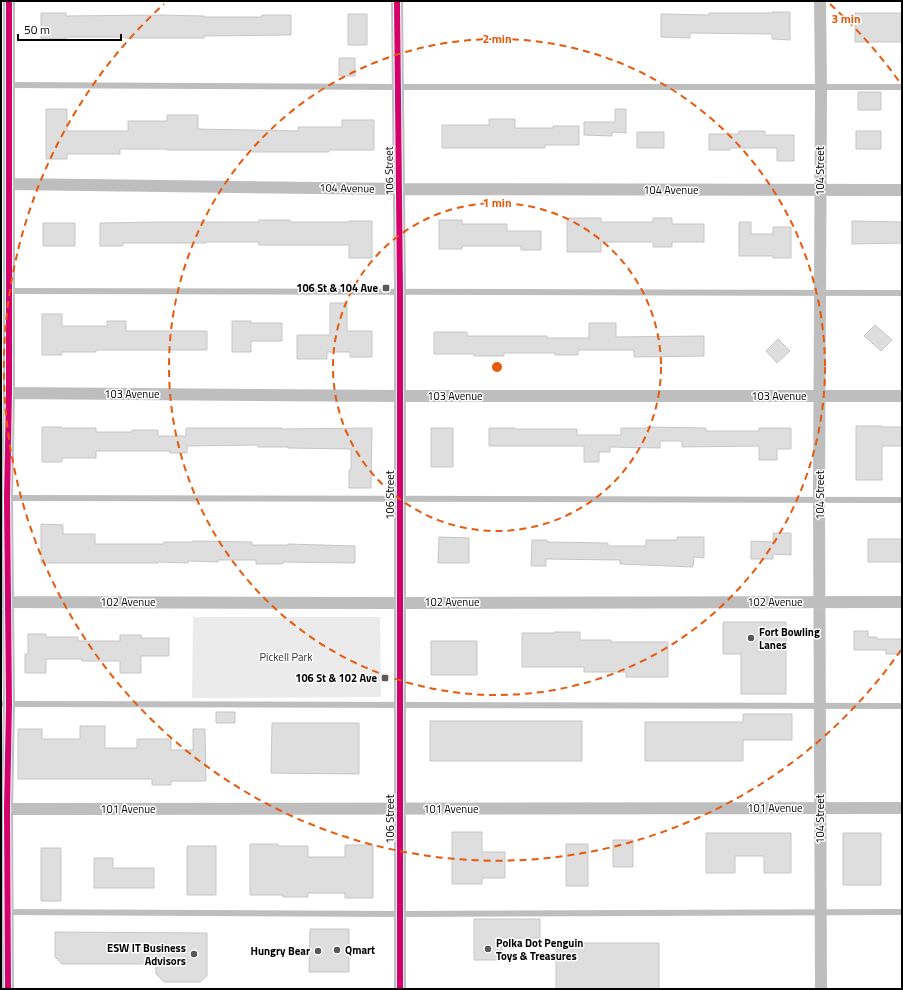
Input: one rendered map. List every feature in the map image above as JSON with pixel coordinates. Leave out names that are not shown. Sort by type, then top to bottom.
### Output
[{"type":"street","points":[[8,989],[4,912],[4,809],[5,602],[9,393],[9,1]]},
{"type":"street","name":"106 Street","points":[[397,1],[400,292],[400,989]]},
{"type":"street","name":"104 Street","points":[[820,1],[819,500],[821,989]]},
{"type":"street","name":"104 Avenue","points":[[9,184],[399,189],[902,190]]},
{"type":"street","name":"103 Avenue","points":[[9,393],[400,396],[902,396]]},
{"type":"street","name":"102 Avenue","points":[[5,602],[902,602]]},
{"type":"street","name":"101 Avenue","points":[[4,809],[902,808]]},
{"type":"lane","points":[[9,86],[902,87]]},
{"type":"lane","points":[[9,290],[902,293]]},
{"type":"lane","points":[[7,498],[902,500]]},
{"type":"lane","points":[[5,704],[902,706]]},
{"type":"lane","points":[[4,912],[400,914],[902,912]]},
{"type":"green space","name":"Pickell Park","points":[[193,617],[380,617],[381,697],[192,698]]},
{"type":"building","points":[[790,12],[790,40],[772,39],[772,34],[690,33],[690,38],[661,37],[661,14],[709,15],[709,13]]},
{"type":"building","points":[[41,13],[66,13],[66,16],[160,15],[262,17],[262,15],[291,15],[291,35],[204,36],[204,38],[66,37],[66,39],[41,39]]},
{"type":"building","points":[[855,13],[902,13],[902,42],[855,42]]},
{"type":"building","points":[[348,14],[367,14],[367,45],[348,45]]},
{"type":"building","points":[[339,58],[355,58],[355,76],[339,76]]},
{"type":"building","points":[[858,92],[881,92],[881,110],[858,110]]},
{"type":"building","points":[[46,109],[67,109],[67,131],[128,131],[128,121],[167,121],[167,115],[198,115],[198,129],[298,131],[298,127],[342,127],[342,120],[374,120],[374,150],[329,150],[329,152],[252,152],[252,150],[120,149],[120,154],[67,154],[67,159],[46,159]]},
{"type":"building","points":[[615,109],[626,109],[626,133],[612,132],[612,136],[584,135],[584,122],[615,122]]},
{"type":"building","points":[[489,119],[515,119],[515,128],[579,126],[579,145],[545,145],[545,148],[442,148],[442,125],[489,125]]},
{"type":"building","points":[[739,131],[765,131],[765,135],[794,135],[794,161],[777,161],[777,148],[730,148],[730,150],[709,150],[709,134],[739,134]]},
{"type":"building","points":[[856,131],[881,131],[881,149],[856,149]]},
{"type":"building","points":[[637,132],[664,132],[664,148],[637,148]]},
{"type":"building","points":[[567,218],[601,218],[601,222],[653,222],[653,218],[672,218],[672,224],[704,224],[704,242],[672,242],[672,247],[653,247],[653,242],[601,242],[601,252],[567,252]]},
{"type":"building","points":[[259,220],[290,220],[290,222],[372,221],[372,258],[349,258],[349,245],[259,245],[259,242],[206,242],[123,243],[123,246],[100,246],[100,223],[259,222]]},
{"type":"building","points":[[439,220],[462,220],[462,224],[507,224],[507,231],[541,231],[541,250],[521,250],[521,246],[462,246],[462,249],[439,249]]},
{"type":"building","points":[[852,221],[902,222],[902,243],[852,244]]},
{"type":"building","points":[[739,222],[751,222],[751,234],[773,234],[773,227],[791,227],[791,258],[773,258],[773,256],[739,256]]},
{"type":"building","points":[[43,223],[75,223],[75,246],[43,246]]},
{"type":"building","points":[[330,303],[347,303],[347,331],[372,331],[372,357],[350,357],[350,352],[327,352],[327,359],[297,359],[297,335],[330,335]]},
{"type":"building","points":[[42,314],[62,314],[62,326],[107,326],[107,321],[126,321],[126,331],[207,331],[207,350],[96,350],[96,352],[62,352],[62,355],[42,355]]},
{"type":"building","points":[[232,321],[251,321],[251,323],[282,323],[282,341],[251,341],[251,352],[232,352]]},
{"type":"building","points":[[589,323],[616,323],[616,337],[704,336],[704,356],[634,357],[634,350],[578,350],[578,355],[555,355],[555,353],[504,353],[504,356],[434,354],[434,332],[467,332],[467,336],[547,336],[547,338],[589,338]]},
{"type":"building","points":[[875,325],[892,340],[881,351],[864,336]]},
{"type":"building","points":[[778,339],[790,351],[777,363],[766,351]]},
{"type":"building","points":[[856,426],[902,427],[902,446],[882,446],[882,480],[856,480]]},
{"type":"building","points":[[42,427],[96,428],[96,432],[158,430],[158,436],[186,436],[186,428],[372,428],[371,488],[349,488],[351,449],[258,447],[258,445],[187,446],[187,453],[170,453],[170,451],[96,451],[96,458],[62,458],[62,462],[42,462]]},
{"type":"building","points":[[431,428],[453,428],[453,467],[431,467]]},
{"type":"building","points":[[489,428],[577,429],[577,435],[621,435],[621,428],[706,428],[706,431],[759,431],[759,428],[791,428],[791,449],[777,449],[777,460],[759,460],[759,446],[682,447],[682,441],[660,441],[660,448],[610,447],[610,452],[599,452],[599,462],[584,462],[584,446],[489,446]]},
{"type":"building","points":[[41,524],[63,525],[63,534],[95,534],[95,544],[163,544],[164,542],[193,541],[252,542],[252,545],[288,544],[355,546],[355,563],[283,562],[283,564],[256,564],[256,560],[218,560],[218,562],[188,561],[188,563],[41,563]]},
{"type":"building","points":[[773,533],[791,533],[791,555],[773,554],[773,559],[751,559],[751,541],[773,542]]},
{"type":"building","points":[[439,537],[469,538],[469,563],[438,563]]},
{"type":"building","points":[[677,537],[704,537],[704,558],[694,557],[693,567],[620,564],[620,560],[546,559],[546,566],[531,566],[532,540],[547,540],[547,542],[608,543],[608,546],[646,546],[646,540],[677,540]]},
{"type":"building","points":[[868,539],[902,539],[902,562],[868,562]]},
{"type":"building","points":[[723,622],[786,622],[786,694],[741,694],[741,654],[723,654]]},
{"type":"building","points":[[854,631],[868,631],[868,637],[877,637],[877,639],[902,639],[902,654],[886,654],[886,650],[854,650]]},
{"type":"building","points":[[580,632],[580,640],[611,640],[611,642],[668,642],[668,677],[626,677],[626,672],[584,672],[584,667],[522,667],[522,633]]},
{"type":"building","points":[[28,634],[46,634],[46,637],[78,637],[78,641],[120,641],[120,635],[141,635],[141,638],[169,638],[169,656],[141,656],[141,673],[120,673],[120,661],[46,659],[46,673],[25,673],[25,654],[28,654]]},
{"type":"building","points":[[431,641],[477,641],[477,675],[431,675]]},
{"type":"building","points":[[216,712],[235,712],[235,723],[216,723]]},
{"type":"building","points":[[743,714],[792,714],[792,740],[743,740],[743,761],[645,761],[645,722],[743,722]]},
{"type":"building","points":[[430,721],[582,721],[582,761],[430,761]]},
{"type":"building","points":[[272,723],[359,723],[359,774],[271,773]]},
{"type":"building","points":[[80,726],[105,726],[105,748],[137,748],[137,739],[171,739],[171,750],[193,750],[193,729],[205,729],[206,781],[171,781],[171,785],[152,785],[152,779],[18,779],[18,729],[42,729],[42,739],[80,739]]},
{"type":"building","points":[[452,832],[482,832],[482,852],[505,852],[505,878],[482,878],[482,884],[452,884]]},
{"type":"building","points":[[706,833],[791,833],[791,873],[764,873],[764,856],[735,856],[735,873],[706,873]]},
{"type":"building","points":[[843,833],[881,833],[881,885],[843,885]]},
{"type":"building","points":[[613,840],[633,840],[633,867],[613,867]]},
{"type":"building","points":[[250,844],[308,846],[308,857],[345,857],[345,845],[373,845],[373,898],[345,898],[345,893],[308,893],[308,897],[250,895]]},
{"type":"building","points":[[566,844],[588,844],[588,886],[566,886]]},
{"type":"building","points":[[187,846],[216,846],[216,895],[187,895]]},
{"type":"building","points":[[41,848],[61,848],[61,901],[41,901]]},
{"type":"building","points":[[94,858],[113,858],[113,868],[154,868],[154,888],[94,888]]},
{"type":"building","name":"Polka Dot Penguin Toys & Treasures","points":[[474,919],[540,919],[540,938],[502,938],[502,960],[474,960]]},
{"type":"building","points":[[310,929],[349,929],[349,972],[309,972]]},
{"type":"building","points":[[55,932],[207,933],[207,976],[200,982],[164,982],[156,974],[156,964],[62,964],[55,957]]},
{"type":"building","points":[[556,943],[659,943],[659,989],[556,989]]},
{"type":"cycle path","points":[[8,989],[7,809],[9,704],[7,498],[9,393],[9,1]]},
{"type":"cycle path","points":[[397,1],[400,292],[400,989]]},
{"type":"place","name":"106 St & 104 Ave","points":[[386,288]]},
{"type":"place","name":"Fort Bowling Lanes","points":[[751,638]]},
{"type":"place","name":"106 St & 102 Ave","points":[[385,678]]},
{"type":"place","name":"Polka Dot Penguin Toys & Treasures","points":[[488,949]]},
{"type":"place","name":"Qmart","points":[[337,950]]},
{"type":"place","name":"Hungry Bear","points":[[318,951]]},
{"type":"place","name":"ESW IT Business Advisors","points":[[194,954]]}]
